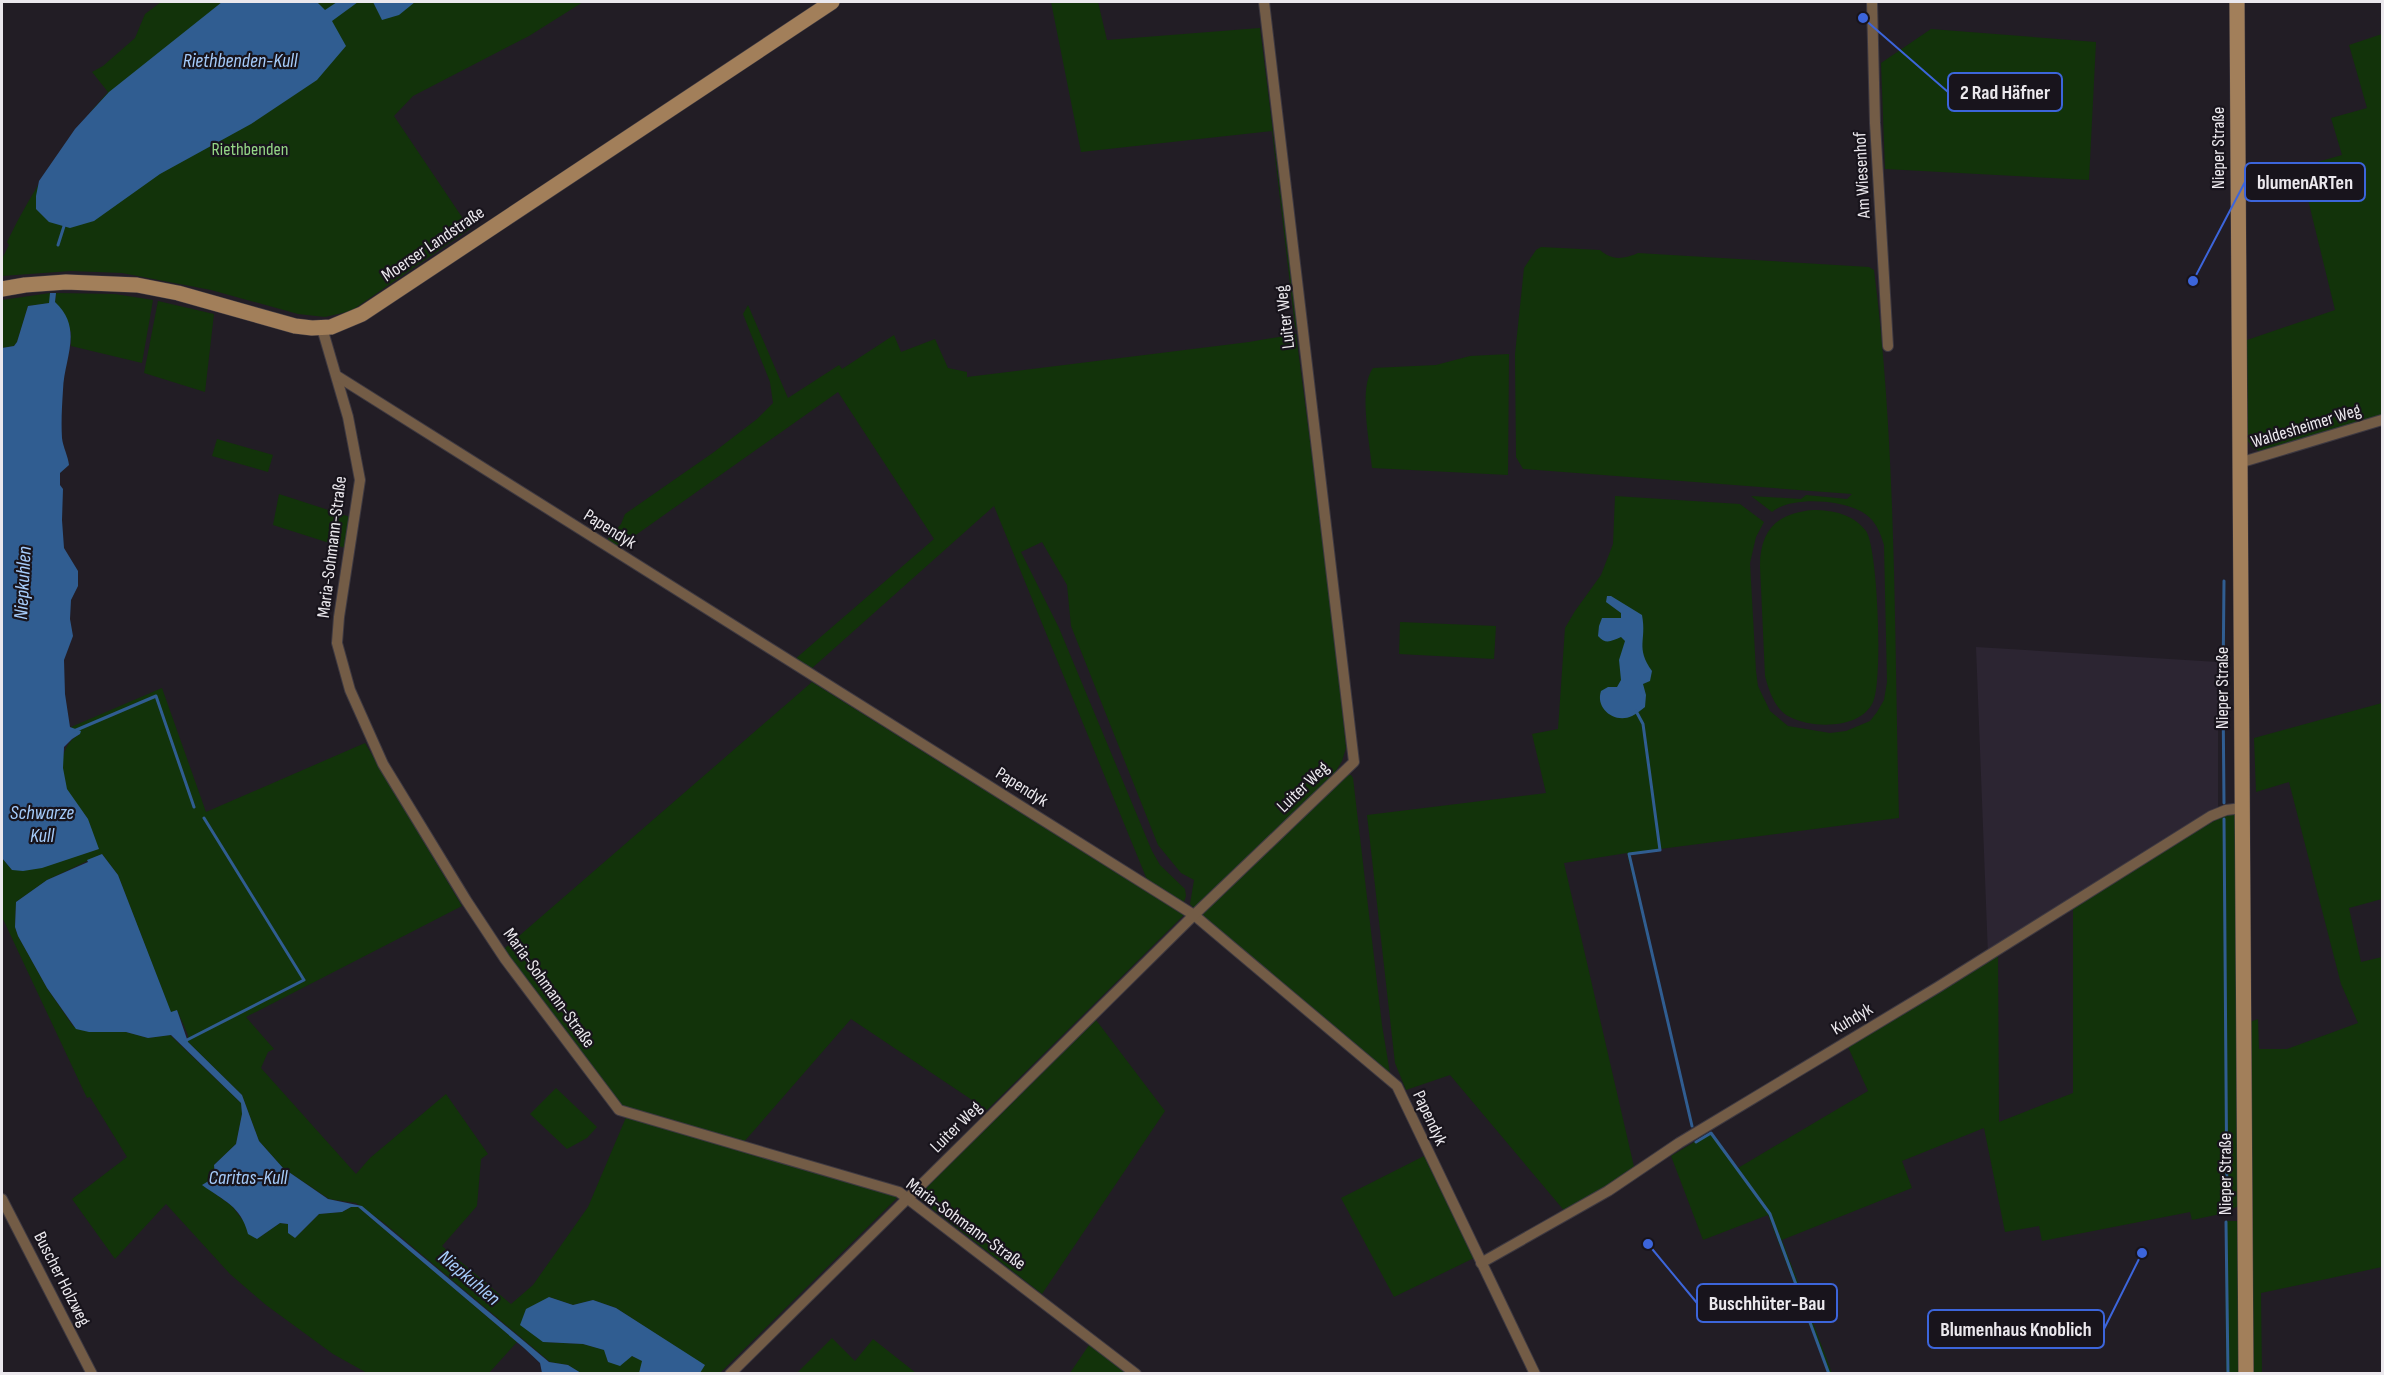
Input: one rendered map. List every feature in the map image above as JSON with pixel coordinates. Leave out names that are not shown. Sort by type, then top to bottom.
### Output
[{"type":"main road","name":"Moerser Landstraße","points":[[2,290],[57,282],[129,284],[189,296],[295,326],[322,328],[342,324],[362,314],[832,2]]},
{"type":"main road","name":"Nieper Straße","points":[[2236,2],[2246,1374]]},
{"type":"street","name":"Luiter Weg","points":[[730,1374],[1194,915],[1354,762],[1264,2]]},
{"type":"street","name":"Am Wiesenhof","points":[[1872,2],[1875,123],[1888,345]]},
{"type":"street","name":"Maria-Sohmann-Straße","points":[[322,328],[348,417],[360,480],[337,643],[350,690],[383,764],[466,900],[505,959],[619,1110],[898,1192],[908,1197],[1136,1374]]},
{"type":"street","name":"Papendyk","points":[[337,376],[1194,915],[1397,1086],[1535,1374]]},
{"type":"street","name":"Waldesheimer Weg","points":[[2239,463],[2382,420]]},
{"type":"street","name":"Kuhdyk","points":[[1481,1263],[1608,1191],[1679,1143],[1938,987],[2211,816],[2226,810],[2242,808]]},
{"type":"street","name":"Buscher Holzweg","points":[[2,1199],[92,1374]]},
{"type":"shaded area","points":[[1976,647],[2218,662],[2218,812],[1988,955]]},
{"type":"green space","name":"Riethbenden","points":[[161,2],[583,2],[529,36],[413,96],[394,116],[470,229],[351,311],[325,317],[298,314],[211,290],[122,273],[71,271],[2,276],[2,259],[9,245],[7,242],[28,201],[65,145],[108,92],[92,72],[103,66],[135,38],[145,14]]},
{"type":"green space","points":[[1051,2],[1098,2],[1107,40],[1260,28],[1298,333],[1295,327],[1272,131],[1081,152]]},
{"type":"green space","points":[[1931,29],[2096,42],[2089,180],[1885,169],[1881,63]]},
{"type":"green space","points":[[2382,34],[2382,415],[2259,451],[2253,448],[2248,441],[2247,340],[2335,310],[2300,167],[2342,155],[2331,118],[2367,108],[2349,45]]},
{"type":"green space","points":[[1541,247],[1600,250],[1609,256],[1619,258],[1638,253],[1869,267],[1874,270],[1887,406],[1893,543],[1899,818],[1629,853],[1692,1127],[1627,853],[1564,863],[1635,1171],[1567,1214],[1450,1075],[1406,1090],[1395,1063],[1367,815],[1546,793],[1532,734],[1558,729],[1565,628],[1601,575],[1613,544],[1615,496],[1740,504],[1764,522],[1756,537],[1750,563],[1756,671],[1758,686],[1770,711],[1788,726],[1830,733],[1846,731],[1870,721],[1884,700],[1887,682],[1884,545],[1872,520],[1848,506],[1806,501],[1792,503],[1772,512],[1751,496],[1801,499],[1806,495],[1847,499],[1852,494],[1523,469],[1516,457],[1515,354],[1524,268],[1536,250]]},
{"type":"green space","points":[[50,293],[50,303],[28,306],[17,342],[14,346],[2,348],[2,300]]},
{"type":"green space","points":[[56,293],[115,294],[153,300],[142,363],[71,346],[71,332],[55,302]]},
{"type":"green space","points":[[158,301],[214,314],[205,392],[144,373]]},
{"type":"green space","points":[[748,305],[788,398],[839,365],[842,369],[894,335],[901,352],[935,339],[948,368],[967,372],[967,377],[1249,342],[1296,334],[1330,595],[1346,748],[1342,761],[1334,774],[1195,909],[1190,904],[1194,880],[1181,873],[1158,845],[1071,626],[1067,585],[1042,542],[1021,552],[1059,628],[1152,851],[1160,865],[1185,889],[1186,896],[1183,905],[1148,882],[994,506],[810,670],[794,660],[934,539],[838,392],[616,549],[605,542],[621,524],[625,514],[714,452],[757,419],[773,403],[770,382],[743,314]]},
{"type":"green space","points":[[1509,354],[1508,475],[1372,468],[1367,431],[1366,389],[1373,368],[1436,365],[1470,356]]},
{"type":"green space","points":[[217,439],[273,455],[268,472],[212,456]]},
{"type":"green space","points":[[279,494],[350,517],[345,548],[273,525]]},
{"type":"green space","points":[[1813,510],[1842,514],[1861,525],[1866,531],[1874,562],[1878,615],[1878,669],[1873,702],[1867,711],[1848,722],[1823,725],[1800,721],[1780,710],[1773,700],[1765,676],[1760,566],[1763,542],[1773,525],[1781,519]]},
{"type":"green space","points":[[1400,622],[1496,626],[1494,659],[1399,654]]},
{"type":"green space","points":[[812,682],[1184,915],[987,1110],[851,1019],[743,1143],[620,1107],[504,949]]},
{"type":"green space","points":[[162,688],[206,812],[365,743],[462,906],[246,1017],[274,1049],[268,1052],[261,1068],[356,1174],[370,1158],[446,1094],[488,1154],[481,1159],[477,1206],[442,1246],[511,1304],[533,1285],[588,1207],[627,1115],[899,1196],[720,1373],[700,1373],[704,1365],[616,1308],[593,1300],[573,1305],[549,1297],[543,1342],[583,1344],[605,1350],[608,1362],[632,1356],[643,1361],[639,1374],[581,1373],[568,1365],[550,1362],[384,1223],[356,1203],[329,1199],[283,1168],[259,1141],[242,1095],[188,1042],[188,1035],[177,1010],[171,1013],[118,875],[102,854],[47,880],[16,902],[15,927],[47,988],[73,1026],[89,1032],[126,1032],[148,1038],[170,1035],[241,1103],[242,1114],[236,1144],[214,1165],[215,1177],[203,1185],[232,1206],[257,1239],[280,1223],[288,1224],[295,1238],[319,1214],[342,1212],[351,1207],[358,1207],[517,1342],[489,1373],[367,1373],[333,1354],[266,1305],[230,1274],[166,1204],[115,1259],[72,1199],[127,1157],[90,1097],[87,1098],[2,917],[2,858],[12,870],[84,852],[85,855],[88,819],[68,792],[62,772],[65,750],[68,744],[80,734],[71,727]]},
{"type":"green space","points":[[2382,703],[2382,899],[2349,908],[2361,962],[2382,957],[2382,1267],[2261,1293],[2262,1374],[2253,1373],[2250,1022],[2258,1019],[2259,1049],[2287,1049],[2358,1023],[2341,984],[2289,782],[2256,792],[2254,738]]},
{"type":"green space","points":[[1344,775],[1351,775],[1353,778],[1382,1025],[1390,1073],[1202,915]]},
{"type":"green space","points":[[2221,814],[2234,814],[2238,819],[2240,1205],[2225,1213],[2192,1220],[2190,1212],[2042,1241],[2039,1226],[2005,1232],[1984,1128],[1902,1161],[1912,1188],[1782,1240],[1832,1373],[1828,1373],[1768,1215],[1703,1240],[1671,1156],[1711,1132],[1738,1168],[1868,1091],[1848,1047],[1998,951],[1999,1122],[2073,1093],[2073,903],[2221,817]]},
{"type":"green space","points":[[1096,1020],[1165,1111],[1042,1294],[917,1197]]},
{"type":"green space","points":[[556,1088],[597,1127],[587,1138],[567,1149],[530,1114]]},
{"type":"green space","points":[[1424,1156],[1474,1258],[1394,1297],[1341,1198]]},
{"type":"green space","points":[[2225,1221],[2240,1221],[2242,1373],[2226,1373]]},
{"type":"green space","points":[[832,1338],[855,1361],[873,1339],[916,1373],[797,1373]]},
{"type":"green space","points":[[1089,1345],[1126,1373],[1070,1373]]},
{"type":"water","name":"Riethbenden-Kull","points":[[222,2],[317,2],[325,10],[337,2],[358,2],[332,21],[346,46],[317,80],[251,124],[160,174],[94,221],[70,228],[49,222],[36,209],[39,181],[75,129],[109,92]]},
{"type":"water","points":[[373,2],[415,2],[399,15],[382,20]]},
{"type":"water","name":"Schwarze Kull","points":[[50,293],[56,293],[55,302],[64,312],[71,333],[64,378],[62,420],[63,441],[69,465],[60,473],[60,485],[63,489],[64,548],[78,571],[78,586],[71,600],[70,619],[73,636],[64,660],[65,694],[70,727],[81,731],[64,747],[63,768],[67,789],[88,819],[99,849],[42,868],[23,871],[12,870],[2,858],[2,348],[14,346],[17,342],[28,306],[49,303]]},
{"type":"water","points":[[1607,596],[1611,596],[1642,615],[1644,656],[1652,671],[1650,681],[1643,684],[1646,695],[1645,707],[1626,718],[1619,718],[1608,713],[1601,704],[1600,698],[1601,691],[1608,687],[1617,687],[1621,680],[1619,660],[1625,641],[1621,637],[1606,641],[1598,636],[1602,618],[1621,618],[1621,613],[1606,602]]},
{"type":"water","name":"Caritas-Kull","points":[[102,854],[118,875],[171,1012],[177,1010],[188,1042],[242,1095],[259,1141],[283,1168],[328,1199],[362,1206],[549,1362],[568,1365],[581,1373],[542,1373],[540,1363],[524,1348],[358,1207],[351,1207],[342,1212],[319,1214],[295,1238],[288,1233],[288,1224],[280,1223],[257,1239],[248,1234],[236,1210],[202,1185],[215,1177],[214,1165],[236,1144],[242,1114],[241,1103],[171,1035],[148,1038],[126,1032],[89,1032],[76,1029],[47,988],[15,927],[16,902],[47,880]]},
{"type":"water","points":[[549,1297],[573,1305],[593,1300],[616,1308],[705,1365],[700,1373],[639,1373],[642,1361],[632,1356],[620,1366],[608,1362],[604,1350],[583,1344],[543,1342],[520,1325],[526,1309]]},
{"type":"waterway","name":"Niepkuhlen","points":[[58,245],[65,223]]},
{"type":"waterway","points":[[2223,683],[2224,581]]},
{"type":"waterway","points":[[2223,692],[2224,803]]},
{"type":"waterway","points":[[74,731],[156,696],[194,807]]},
{"type":"waterway","points":[[1636,711],[1643,724],[1660,850],[1629,854],[1692,1126]]},
{"type":"waterway","points":[[185,1041],[304,980],[204,818]]},
{"type":"waterway","points":[[2224,819],[2227,1208]]},
{"type":"waterway","points":[[1696,1142],[1711,1133],[1770,1214],[1829,1374]]},
{"type":"waterway","points":[[2226,1222],[2228,1374]]},
{"type":"place","name":"2 Rad Häfner","points":[[1863,18]]},
{"type":"place","name":"blumenARTen","points":[[2193,281]]},
{"type":"place","name":"Buschhüter-Bau","points":[[1648,1244]]},
{"type":"place","name":"Blumenhaus Knoblich","points":[[2142,1253]]}]
